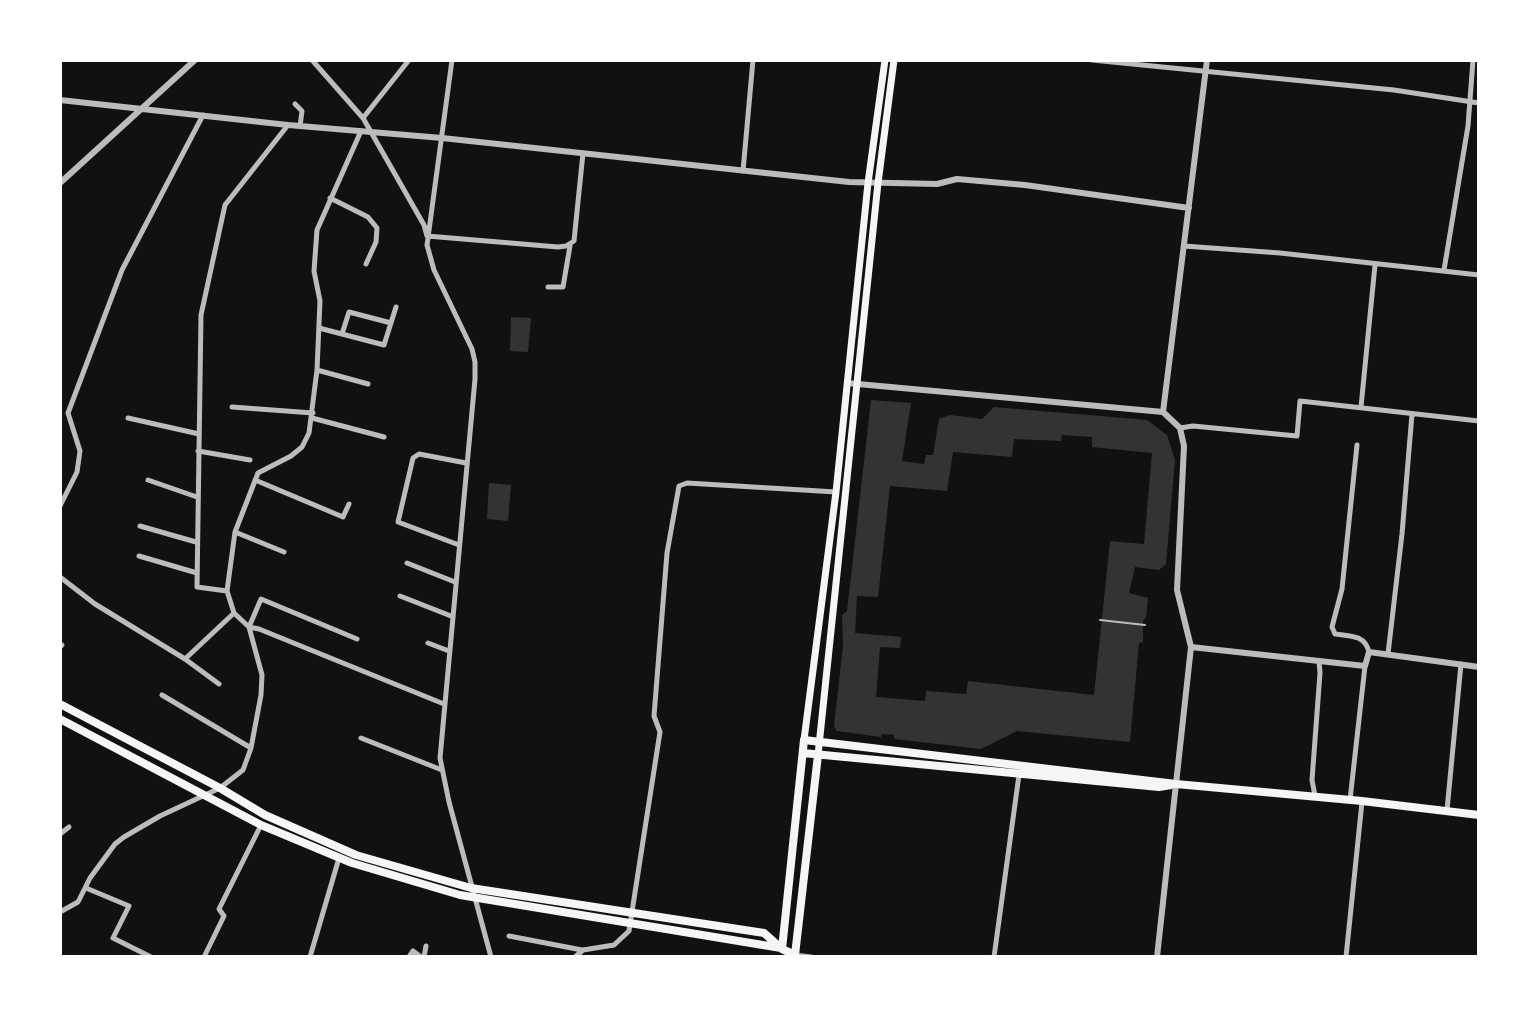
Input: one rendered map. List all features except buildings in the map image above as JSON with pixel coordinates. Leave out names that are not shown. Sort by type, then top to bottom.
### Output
[{"type":"main road","points":[[782,953],[804,740],[836,492],[868,183],[885,60]]},
{"type":"main road","points":[[60,719],[261,825],[339,858],[473,893],[630,919],[795,956],[894,60]]},
{"type":"main road","points":[[60,704],[265,815],[356,855],[473,893]]},
{"type":"main road","points":[[804,740],[1176,784],[1479,815]]},
{"type":"main road","points":[[803,753],[1159,787],[1176,784]]},
{"type":"street","points":[[60,183],[195,60]]},
{"type":"street","points":[[312,60],[363,118],[424,225],[434,270],[472,349],[475,362],[444,704],[442,770],[491,957]]},
{"type":"street","points":[[363,118],[409,60]]},
{"type":"street","points":[[427,236],[452,60]]},
{"type":"street","points":[[743,172],[753,60]]},
{"type":"street","points":[[1092,60],[1394,90],[1479,103]]},
{"type":"street","points":[[1163,412],[1207,60]]},
{"type":"street","points":[[1444,270],[1471,102],[1473,60]]},
{"type":"street","points":[[60,100],[743,172],[868,183],[937,184],[957,179],[1025,185],[1189,208]]},
{"type":"street","points":[[295,104],[302,111],[300,126]]},
{"type":"street","points":[[60,419],[68,413],[122,270],[203,115]]},
{"type":"street","points":[[227,591],[197,587],[201,315],[225,205],[288,125]]},
{"type":"street","points":[[361,131],[317,230],[314,271],[320,301],[313,415],[302,447],[258,473],[235,532],[227,591],[234,613],[249,627],[444,704]]},
{"type":"street","points":[[548,287],[563,287],[570,245],[574,241],[583,153]]},
{"type":"street","points":[[330,198],[368,217],[377,228],[376,242],[366,264]]},
{"type":"street","points":[[427,236],[558,247],[570,245]]},
{"type":"street","points":[[1184,246],[1280,253],[1479,275]]},
{"type":"street","points":[[1361,407],[1376,265]]},
{"type":"street","points":[[319,328],[384,345],[396,307]]},
{"type":"street","points":[[342,334],[349,312],[391,323]]},
{"type":"street","points":[[317,370],[368,384]]},
{"type":"street","points":[[847,383],[1163,412],[1180,428],[1184,446],[1177,590],[1191,647],[1157,957]]},
{"type":"street","points":[[1180,428],[1193,426],[1297,436],[1300,401],[1479,421]]},
{"type":"street","points":[[232,407],[313,415],[384,437]]},
{"type":"street","points":[[60,506],[77,472],[80,451],[68,413]]},
{"type":"street","points":[[1388,654],[1412,414]]},
{"type":"street","points":[[128,418],[199,434]]},
{"type":"street","points":[[1350,800],[1369,652],[1362,638],[1335,634],[1332,630],[1342,589],[1357,445]]},
{"type":"street","points":[[198,451],[250,460]]},
{"type":"street","points":[[459,545],[398,522],[413,458],[419,454],[466,463]]},
{"type":"street","points":[[148,480],[197,497]]},
{"type":"street","points":[[255,480],[343,517],[349,504]]},
{"type":"street","points":[[509,936],[583,950],[614,945],[629,931],[660,732],[654,716],[667,553],[679,486],[687,483],[836,492]]},
{"type":"street","points":[[140,526],[196,543]]},
{"type":"street","points":[[235,532],[284,552]]},
{"type":"street","points":[[139,556],[197,573]]},
{"type":"street","points":[[407,563],[455,582]]},
{"type":"street","points":[[60,577],[95,604],[185,659],[219,684]]},
{"type":"street","points":[[400,596],[452,616]]},
{"type":"street","points":[[60,912],[78,902],[90,878],[115,844],[124,837],[220,788],[243,770],[251,748],[261,695],[262,675],[249,627],[261,599],[357,639]]},
{"type":"street","points":[[185,659],[234,613]]},
{"type":"street","points":[[428,643],[449,651]]},
{"type":"street","points":[[1191,647],[1365,666]]},
{"type":"street","points":[[1369,652],[1479,667]]},
{"type":"street","points":[[1316,797],[1312,780],[1319,661]]},
{"type":"street","points":[[1447,811],[1461,664]]},
{"type":"street","points":[[162,695],[251,748]]},
{"type":"street","points":[[361,738],[442,770]]},
{"type":"street","points":[[994,957],[1019,775]]},
{"type":"street","points":[[1346,957],[1362,801]]},
{"type":"street","points":[[204,957],[224,916],[219,909],[261,825]]},
{"type":"street","points":[[60,834],[69,827]]},
{"type":"street","points":[[310,957],[339,858]]},
{"type":"street","points":[[86,888],[129,906],[113,938],[151,957]]},
{"type":"street","points":[[409,957],[413,951],[422,957],[426,946]]},
{"type":"street","points":[[575,957],[583,950]]},
{"type":"street","points":[[795,956],[811,957]]},
{"type":"lane","points":[[1100,620],[1145,625]]},
{"type":"shaded area","points":[[511,317],[531,318],[528,352],[510,351]]},
{"type":"shaded area","points":[[871,400],[911,403],[902,461],[924,464],[926,455],[933,455],[939,419],[950,415],[982,419],[994,407],[1147,420],[1167,435],[1175,460],[1166,564],[1159,570],[1135,567],[1129,593],[1148,598],[1143,642],[1139,643],[1130,742],[1017,731],[981,749],[894,739],[894,735],[882,734],[881,737],[837,731],[834,726],[843,646],[842,615],[847,611]],"holes":[[[1062,435],[1092,437],[1092,447],[1152,453],[1144,544],[1110,541],[1094,695],[968,681],[966,694],[926,691],[925,701],[876,697],[880,647],[900,648],[901,637],[855,633],[857,596],[878,597],[890,486],[947,491],[953,452],[1012,457],[1014,439],[1061,441]]]},
{"type":"shaded area","points":[[489,483],[511,485],[508,521],[487,519]]}]
